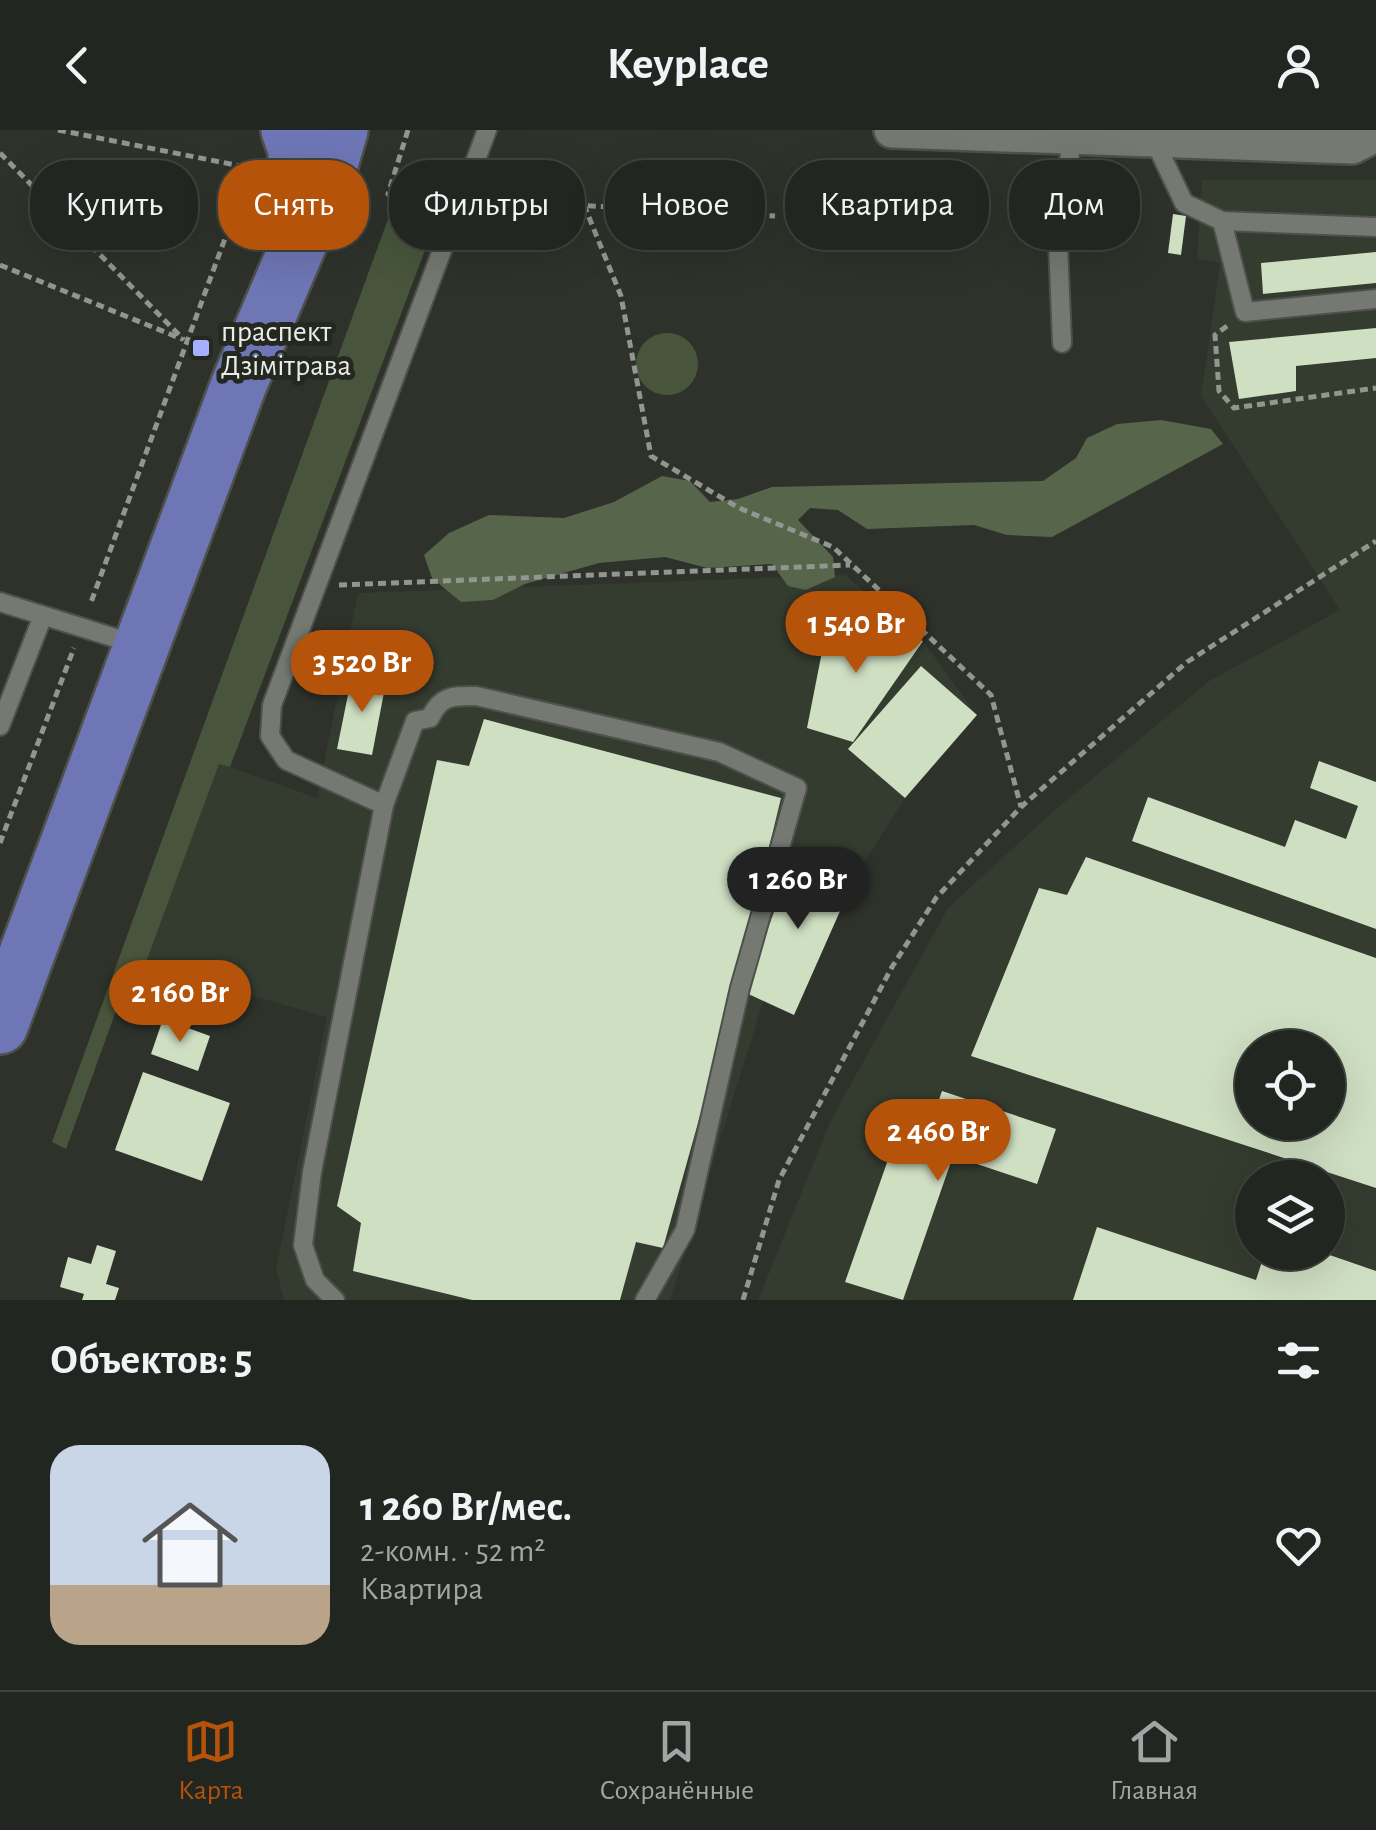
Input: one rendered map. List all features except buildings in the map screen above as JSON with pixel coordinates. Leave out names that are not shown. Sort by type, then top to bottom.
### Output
[{"type":"main road","points":[[288,130],[296,160]]},
{"type":"main road","points":[[331,160],[340,130]]},
{"type":"main road","points":[[0,1026],[21,947],[143,646],[239,384],[295,250]]},
{"type":"street","points":[[892,130],[1352,146],[1376,134]]},
{"type":"lane","points":[[475,160],[486,130]]},
{"type":"lane","points":[[1062,343],[1058,243],[1072,138]]},
{"type":"lane","points":[[1154,140],[1184,203],[1222,220],[1376,226]]},
{"type":"lane","points":[[1222,220],[1245,312],[1376,299]]},
{"type":"lane","points":[[384,805],[286,760],[270,736],[272,705],[442,250]]},
{"type":"lane","points":[[0,602],[143,646]]},
{"type":"lane","points":[[0,726],[42,618]]},
{"type":"lane","points":[[335,1300],[314,1280],[303,1245],[312,1172],[384,805],[415,721],[430,718],[438,702],[450,696],[476,696],[719,752],[797,788],[740,988],[684,1230],[645,1300]]},
{"type":"path","points":[[0,843],[251,168],[58,130]]},
{"type":"path","points":[[399,160],[408,130]]},
{"type":"path","points":[[0,153],[184,340]]},
{"type":"path","points":[[585,205],[775,216]]},
{"type":"path","points":[[585,208],[620,296],[650,456],[739,508],[834,547],[991,696],[1021,806]]},
{"type":"path","points":[[0,265],[184,340]]},
{"type":"path","points":[[1245,312],[1215,335],[1219,391],[1234,408],[1376,388]]},
{"type":"path","points":[[743,1300],[779,1180],[892,968],[936,898],[1021,806],[1187,662],[1376,541]]},
{"type":"path","points":[[318,585],[850,565]]},
{"type":"shaded area","points":[[1202,180],[1376,180],[1376,1300],[758,1300],[830,1122],[948,908],[1049,815],[1209,681],[1340,610],[1201,396],[1220,263],[1197,259]]},
{"type":"shaded area","points":[[845,575],[923,641],[977,715],[905,798],[856,875],[794,1015],[763,1002],[670,1300],[284,1300],[276,1269],[327,1017],[145,965],[219,763],[317,798],[358,593]]},
{"type":"green space","points":[[388,219],[389,250],[425,250],[230,767],[219,764],[145,965],[134,961],[66,1149],[52,1142]]},
{"type":"green space","points":[[667,333],[689,342],[698,364],[689,386],[667,395],[645,386],[636,364],[645,342]]},
{"type":"green space","points":[[1161,420],[1211,429],[1223,444],[1052,537],[1007,535],[974,525],[867,529],[838,510],[810,508],[798,520],[833,557],[835,577],[806,590],[788,586],[772,564],[707,568],[665,557],[599,563],[525,584],[493,600],[461,602],[432,578],[424,555],[449,533],[489,515],[564,518],[614,502],[662,476],[690,481],[710,502],[738,499],[772,487],[1043,481],[1076,458],[1087,438],[1117,424]]},
{"type":"place","name":"праспект Дзімітрава","points":[[201,348]]}]
